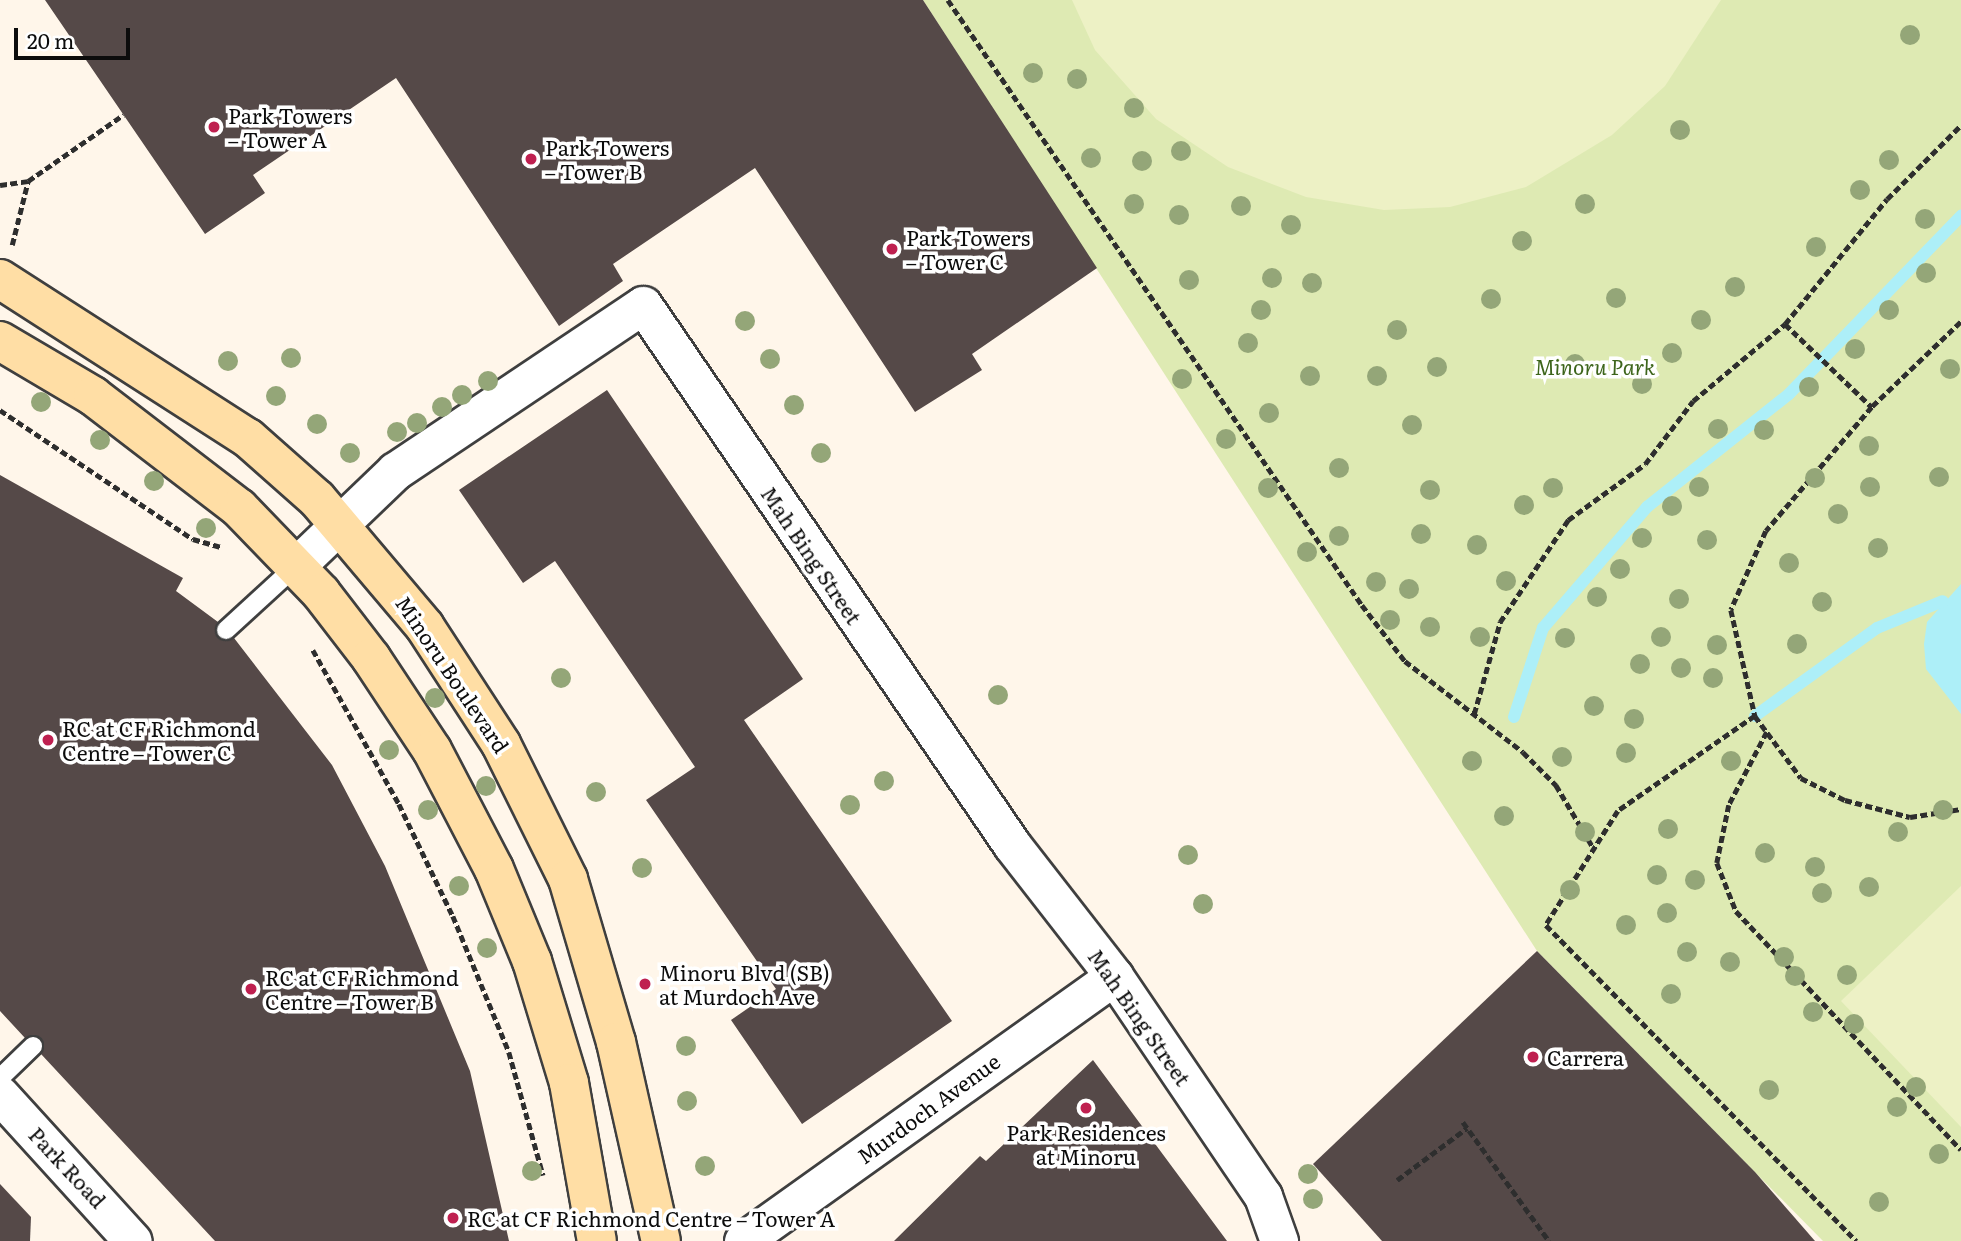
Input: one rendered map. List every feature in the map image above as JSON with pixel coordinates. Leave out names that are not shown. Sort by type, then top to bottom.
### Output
[{"type":"street","name":"Minoru Boulevard","points":[[6,263],[98,337],[248,438],[340,524],[425,627],[539,811],[593,954],[661,1241]]},
{"type":"street","name":"Mah Bing Street","points":[[297,565],[396,471],[643,305],[1012,845],[1114,976],[1263,1196],[1279,1241]]},
{"type":"street","points":[[0,341],[93,396],[177,458],[261,527],[297,565],[371,658],[432,750],[494,869],[532,961],[569,1083],[597,1241]]},
{"type":"street","name":"Murdoch Avenue","points":[[743,1241],[1114,976]]},
{"type":"street","name":"Park Road","points":[[0,1095],[133,1241]]},
{"type":"lane","name":"Mah Bing Street","points":[[226,630],[297,565]]},
{"type":"lane","points":[[0,1078],[33,1046]]},
{"type":"path","points":[[948,0],[1362,605],[1405,661],[1474,714],[1556,785],[1594,849]]},
{"type":"path","points":[[0,185],[28,181],[123,115]]},
{"type":"path","points":[[1474,714],[1500,622],[1569,520],[1644,464],[1693,401],[1785,324],[1887,199],[1961,125]]},
{"type":"path","points":[[6,263],[28,181]]},
{"type":"path","points":[[1961,323],[1872,407],[1766,531],[1731,610],[1755,716],[1801,778],[1845,800],[1910,817],[1961,809]]},
{"type":"path","points":[[1785,324],[1872,407]]},
{"type":"path","points":[[0,410],[193,538],[226,549]]},
{"type":"path","points":[[307,640],[399,804],[453,916],[509,1052],[547,1185]]},
{"type":"path","points":[[1755,716],[1618,811],[1546,925],[1856,1241]]},
{"type":"path","points":[[1767,732],[1729,805],[1717,863],[1736,911],[1961,1150]]},
{"type":"path","points":[[1463,1122],[1549,1241]]},
{"type":"path","points":[[1397,1180],[1467,1128]]},
{"type":"green space","name":"Minoru Park","points":[[923,0],[1961,0],[1961,1241],[1823,1241],[1537,951]]},
{"type":"green space","points":[[1072,0],[1721,0],[1665,86],[1612,135],[1526,187],[1450,207],[1384,210],[1306,197],[1228,167],[1156,119],[1095,50]]},
{"type":"green space","points":[[1961,886],[1961,1127],[1841,1001]]},
{"type":"water","points":[[1961,584],[1961,714],[1926,669],[1924,644],[1927,622]]},
{"type":"building","points":[[45,0],[923,0],[1097,268],[972,354],[982,370],[915,412],[755,168],[613,264],[623,281],[559,326],[396,78],[253,175],[265,193],[205,234]]},
{"type":"building","points":[[607,390],[803,679],[744,720],[952,1021],[802,1124],[731,1020],[776,989],[646,800],[695,767],[555,561],[523,583],[459,490]]},
{"type":"building","points":[[0,475],[183,578],[176,591],[218,622],[218,638],[234,638],[332,765],[385,866],[470,1071],[509,1241],[215,1241],[41,1054],[42,1039],[25,1038],[0,1011]]},
{"type":"building","name":"Carrera","points":[[1537,951],[1755,1172],[1815,1241],[1382,1241],[1313,1164]]},
{"type":"building","name":"Park Residences at Minoru","points":[[1093,1060],[1227,1241],[894,1241],[980,1156],[986,1161]]},
{"type":"building","points":[[0,1184],[31,1217],[30,1241],[0,1241]]},
{"type":"waterway","points":[[1514,717],[1543,628],[1647,507],[1789,394],[1961,216]]},
{"type":"waterway","points":[[1755,716],[1877,628],[1943,601]]},
{"type":"place","name":"Park Towers – Tower A","points":[[214,127]]},
{"type":"place","name":"Park Towers – Tower B","points":[[531,159]]},
{"type":"place","name":"Park Towers – Tower C","points":[[892,249]]},
{"type":"place","name":"RC at CF Richmond Centre – Tower C","points":[[48,740]]},
{"type":"place","name":"Minoru Blvd (SB) at Murdoch Ave","points":[[645,984]]},
{"type":"place","name":"RC at CF Richmond Centre – Tower B","points":[[251,989]]},
{"type":"place","name":"Carrera","points":[[1533,1057]]},
{"type":"place","name":"Park Residences at Minoru","points":[[1086,1108]]},
{"type":"place","name":"RC at CF Richmond Centre – Tower A","points":[[453,1218]]}]
